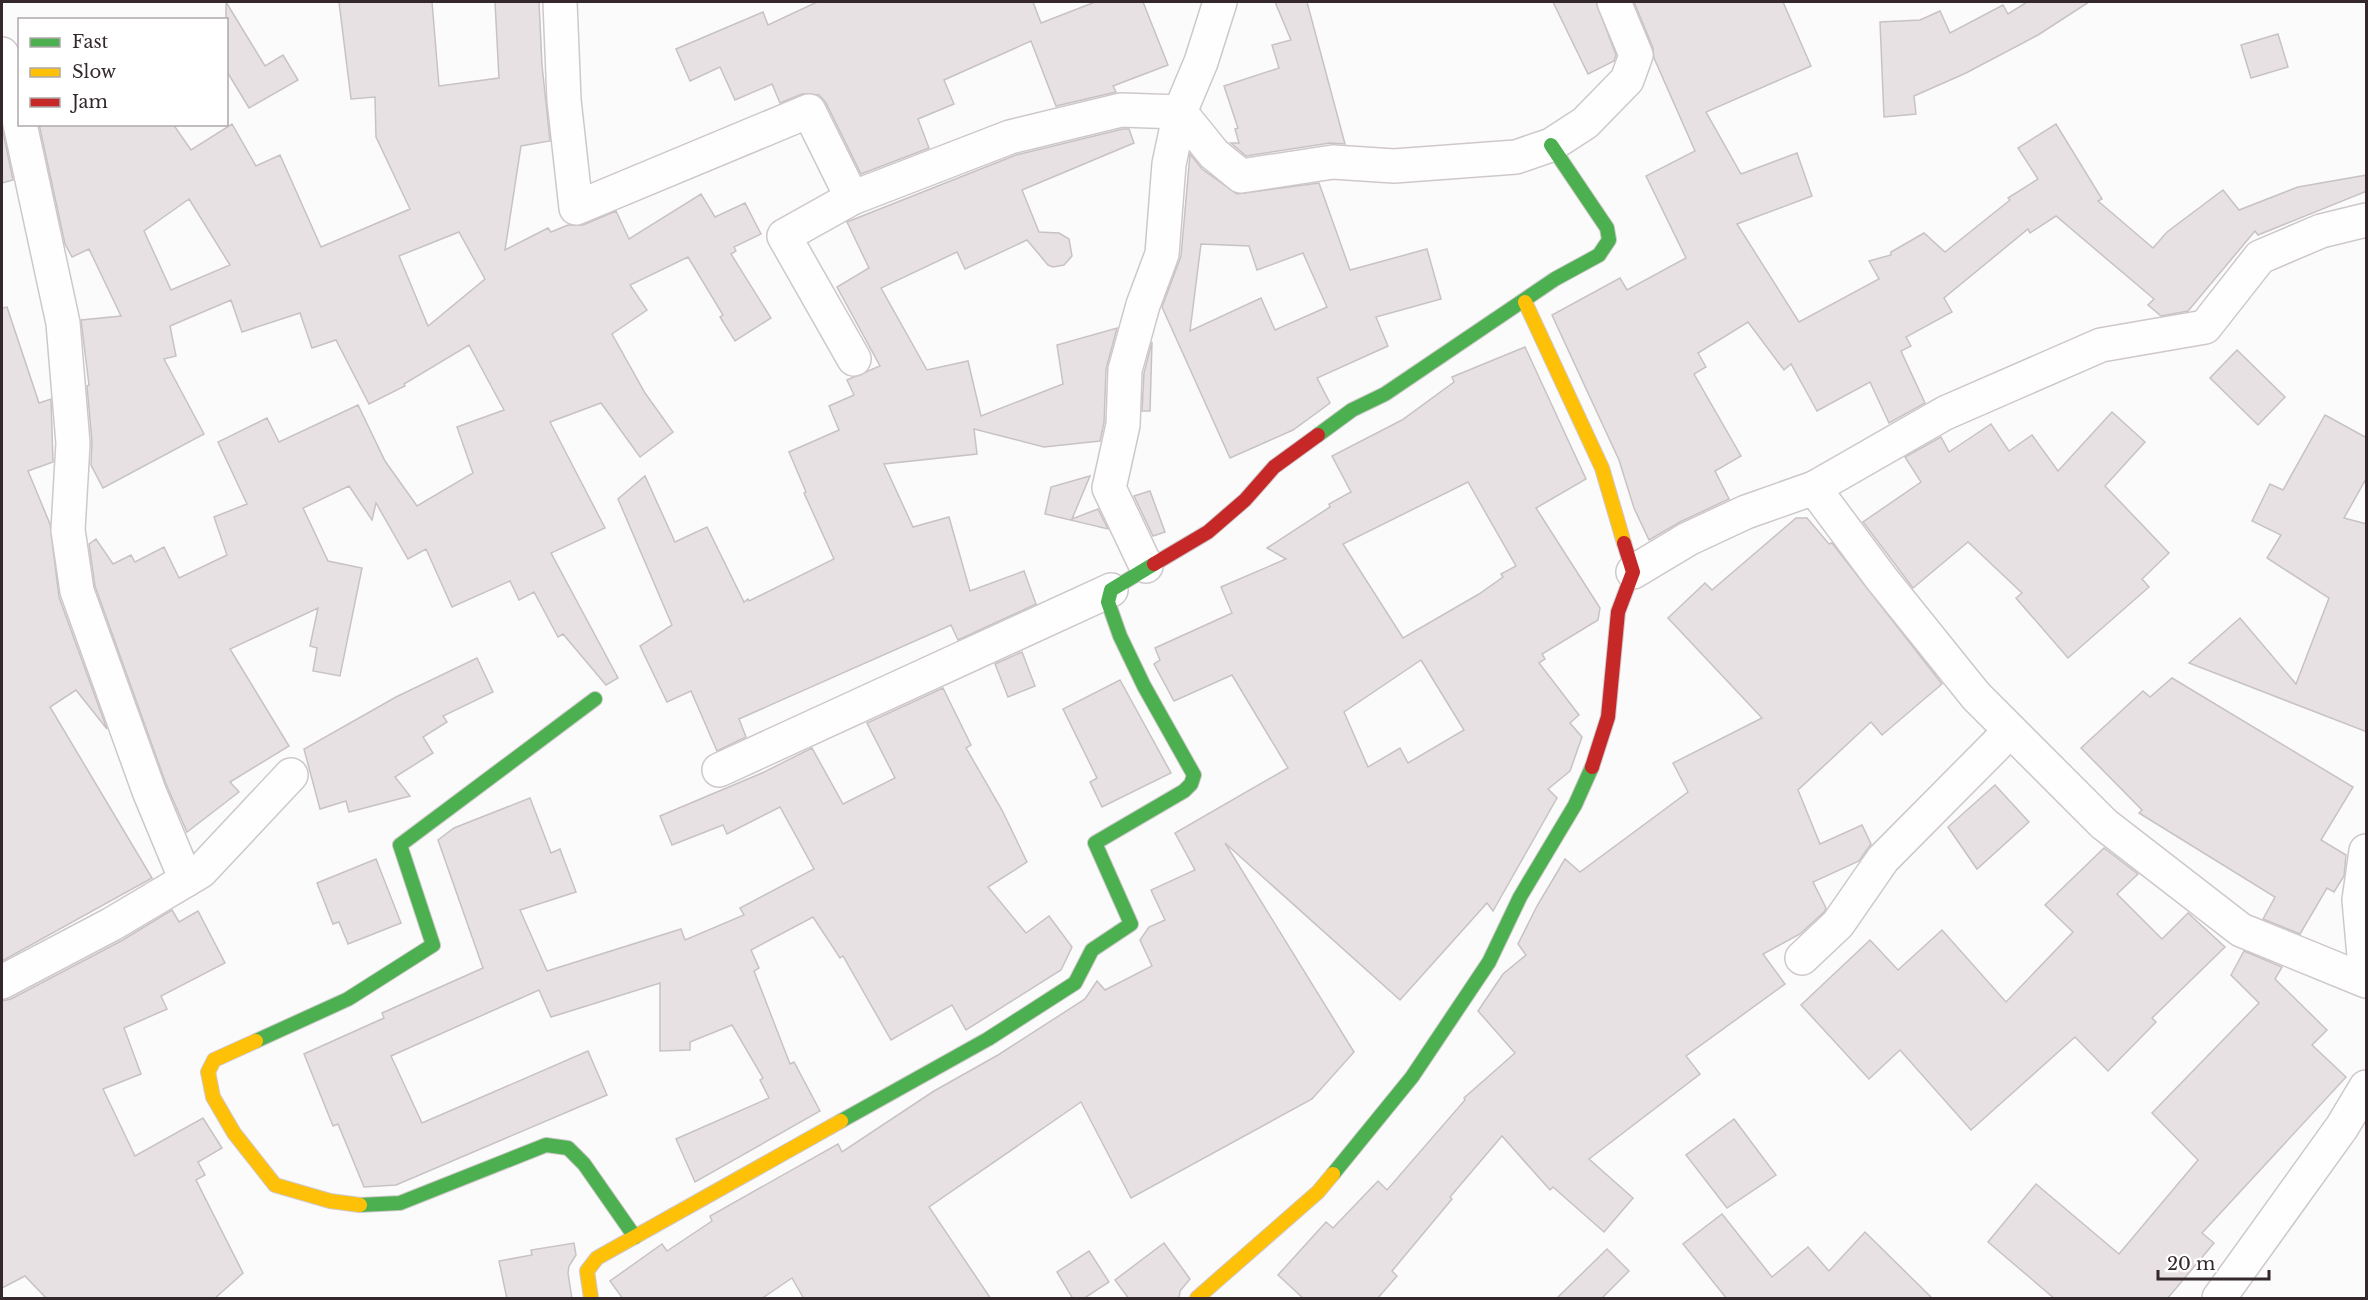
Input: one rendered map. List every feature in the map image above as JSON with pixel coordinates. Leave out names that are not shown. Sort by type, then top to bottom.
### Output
[{"type":"street","points":[[560,2],[564,100],[576,208],[809,111],[852,198]]},
{"type":"street","points":[[1146,566],[1109,488],[1124,424],[1125,370],[1143,305],[1162,254],[1169,164],[1180,111],[1201,62],[1220,2]]},
{"type":"street","points":[[1180,111],[1214,154],[1241,176],[1333,162],[1394,166],[1516,158],[1551,145],[1584,123],[1627,80],[1636,55],[1614,2]]},
{"type":"street","points":[[2,54],[8,91],[18,118]]},
{"type":"street","points":[[854,359],[784,236],[852,198],[1010,138],[1121,110],[1180,111]]},
{"type":"street","points":[[20,126],[63,322],[73,443],[68,530],[78,591],[149,791],[186,880]]},
{"type":"street","points":[[719,770],[1111,590],[1146,566],[1208,532],[1245,500],[1274,467],[1352,410],[1385,394],[1525,302],[1555,279],[1599,255],[1609,240],[1607,228],[1551,145]]},
{"type":"street","points":[[1197,1299],[1318,1192],[1412,1077],[1489,962],[1520,897],[1575,804],[1595,760],[1608,717],[1618,612],[1634,572],[1688,539],[1746,512],[1814,488],[1945,413],[2101,345],[2205,327],[2260,257],[2321,231],[2367,220]]},
{"type":"street","points":[[1525,302],[1602,468],[1634,572]]},
{"type":"street","points":[[1814,488],[1881,578],[1976,696],[2104,824],[2241,930],[2366,969],[2359,900],[2367,851]]},
{"type":"street","points":[[591,1299],[587,1271],[597,1258],[988,1039],[1076,983],[1092,950],[1131,924],[1095,843],[1184,790],[1191,784],[1194,776],[1144,686],[1120,636],[1108,602],[1111,590]]},
{"type":"street","points":[[596,699],[400,845],[433,945],[348,999],[214,1060],[208,1072],[213,1097],[234,1133],[275,1185],[330,1201],[368,1206],[400,1203],[516,1159],[546,1144],[568,1148],[584,1164],[636,1237]]},
{"type":"street","points":[[1802,958],[1838,924],[1883,859],[2010,731]]},
{"type":"street","points":[[2,982],[112,924],[201,871],[291,775]]},
{"type":"street","points":[[2219,1299],[2342,1127],[2367,1087]]},
{"type":"building","points":[[226,2],[265,66],[283,55],[298,80],[249,108],[228,73],[228,18],[226,18]]},
{"type":"building","points":[[339,2],[432,2],[439,86],[499,78],[495,2],[539,2],[542,65],[550,141],[521,146],[505,250],[548,228],[551,232],[568,225],[583,225],[616,211],[629,239],[701,194],[715,217],[745,203],[761,234],[734,247],[736,251],[731,254],[771,318],[735,341],[720,317],[723,315],[688,257],[630,285],[647,310],[612,334],[645,393],[673,432],[640,457],[601,403],[550,422],[605,528],[551,553],[618,678],[606,685],[563,634],[558,637],[534,592],[519,600],[510,581],[452,607],[426,549],[408,559],[376,503],[372,520],[349,486],[303,508],[328,561],[362,568],[340,676],[313,671],[317,648],[310,646],[318,608],[230,649],[289,746],[230,782],[239,792],[187,832],[166,784],[95,586],[89,544],[96,539],[113,564],[131,555],[135,562],[164,547],[179,578],[227,555],[214,517],[247,504],[218,442],[267,418],[279,442],[358,405],[385,461],[417,506],[473,473],[457,427],[504,410],[469,345],[404,384],[405,386],[369,404],[336,340],[312,348],[300,313],[242,332],[231,300],[170,326],[176,356],[164,359],[204,434],[103,488],[91,465],[92,442],[87,386],[89,385],[81,320],[121,316],[89,249],[72,257],[65,244],[39,126],[174,126],[191,150],[232,124],[256,166],[280,155],[321,247],[410,209],[376,137],[375,97],[351,99]],"holes":[[[189,199],[230,265],[171,290],[144,231]],[[459,232],[485,279],[428,326],[399,256]]]},
{"type":"building","points":[[817,2],[1033,2],[1041,23],[1095,2],[1143,2],[1168,65],[1113,86],[1116,92],[1056,106],[1031,41],[944,80],[954,104],[918,119],[929,148],[861,174],[826,103],[819,95],[802,94],[780,103],[772,84],[735,100],[720,67],[690,81],[676,49],[763,12],[768,25]]},
{"type":"building","points":[[1275,2],[1307,2],[1345,144],[1330,143],[1246,156],[1231,143],[1239,143],[1235,129],[1238,128],[1224,86],[1279,68],[1272,45],[1291,40]]},
{"type":"building","points":[[1553,2],[1596,2],[1616,55],[1614,61],[1588,74]]},
{"type":"building","points":[[1634,2],[1783,2],[1811,66],[1706,112],[1741,174],[1797,153],[1812,196],[1737,224],[1799,322],[1879,279],[1869,261],[1891,255],[1891,252],[1924,233],[1945,252],[2010,200],[2008,198],[2038,179],[2018,148],[2056,124],[2102,199],[2098,201],[2153,248],[2167,232],[2223,190],[2239,210],[2298,187],[2367,175],[2367,191],[2258,235],[2255,231],[2188,311],[2161,316],[2148,305],[2154,299],[2056,216],[2030,233],[2028,229],[1944,298],[1952,312],[1906,337],[1911,346],[1901,351],[1925,403],[1889,423],[1870,382],[1817,411],[1791,364],[1784,370],[1748,322],[1698,353],[1706,367],[1694,374],[1741,456],[1715,471],[1729,499],[1680,522],[1649,540],[1634,508],[1619,460],[1552,315],[1620,278],[1627,290],[1686,258],[1646,176],[1695,151],[1654,58],[1653,48]]},
{"type":"building","points":[[2027,2],[2089,2],[2038,35],[1966,73],[1914,96],[1916,114],[1884,117],[1880,22],[1920,20],[1940,11],[1950,33],[2003,5],[2008,14]]},
{"type":"building","points":[[2278,34],[2288,67],[2251,78],[2241,45]]},
{"type":"building","points":[[2,127],[13,180],[2,183]]},
{"type":"building","points":[[1129,129],[1134,143],[1022,190],[1039,232],[1059,233],[1069,239],[1072,256],[1064,265],[1053,267],[1048,265],[1027,240],[965,269],[957,252],[881,288],[927,370],[968,361],[981,416],[1063,384],[1057,345],[1117,328],[1106,369],[1104,423],[1100,441],[1044,447],[974,429],[977,454],[884,464],[913,527],[949,517],[970,591],[1024,571],[1036,604],[958,640],[951,625],[739,719],[746,737],[717,751],[691,691],[667,702],[640,646],[672,625],[618,499],[645,476],[675,542],[707,527],[744,602],[834,559],[804,493],[806,492],[789,452],[839,430],[829,406],[854,395],[847,380],[880,366],[837,287],[869,268],[847,222],[1016,155]]},
{"type":"building","points":[[1190,154],[1202,169],[1237,194],[1319,183],[1350,270],[1427,249],[1441,299],[1376,317],[1388,346],[1317,378],[1330,403],[1293,430],[1230,458],[1162,307],[1181,256]],"holes":[[[1201,244],[1249,246],[1257,270],[1303,253],[1327,307],[1275,330],[1261,298],[1190,331]]]},
{"type":"building","points":[[7,307],[39,403],[51,399],[53,462],[28,471],[50,524],[59,597],[107,729],[76,690],[50,707],[152,878],[2,961],[2,308]]},
{"type":"building","points":[[1152,342],[1150,411],[1142,411],[1144,373]]},
{"type":"building","points":[[1525,347],[1586,479],[1536,508],[1600,608],[1598,620],[1542,654],[1545,659],[1539,663],[1579,715],[1570,723],[1582,737],[1570,771],[1548,789],[1557,798],[1493,911],[1487,903],[1400,1000],[1225,843],[1354,1052],[1312,1099],[1131,1198],[1081,1102],[929,1207],[991,1299],[804,1299],[792,1278],[761,1299],[623,1299],[610,1281],[662,1244],[667,1251],[712,1221],[710,1216],[838,1144],[842,1152],[934,1091],[998,1055],[1085,999],[1097,981],[1105,990],[1152,966],[1140,940],[1149,927],[1165,920],[1151,890],[1195,870],[1175,833],[1288,768],[1232,675],[1174,701],[1154,664],[1160,660],[1155,648],[1232,613],[1221,587],[1286,559],[1267,548],[1330,507],[1329,504],[1351,492],[1332,456],[1402,420],[1454,382],[1452,377]],"holes":[[[1468,482],[1516,566],[1501,574],[1503,577],[1479,594],[1403,638],[1343,544]],[[1421,660],[1464,730],[1408,763],[1400,748],[1368,767],[1344,712]]]},
{"type":"building","points":[[2237,350],[2285,397],[2258,425],[2210,378]]},
{"type":"building","points":[[2112,412],[2145,442],[2105,486],[2169,553],[2142,579],[2149,587],[2068,658],[2016,598],[2022,593],[1968,542],[1913,588],[1863,522],[1921,482],[1905,457],[1941,437],[1949,452],[1991,424],[2009,451],[2032,435],[2058,471]]},
{"type":"building","points":[[2325,415],[2367,438],[2367,477],[2344,518],[2367,524],[2367,732],[2189,663],[2240,618],[2296,684],[2329,598],[2267,558],[2281,535],[2252,521],[2270,484],[2283,490]]},
{"type":"building","points":[[1090,476],[1072,519],[1098,509],[1108,529],[1045,514],[1051,487]]},
{"type":"building","points":[[1150,491],[1165,532],[1153,536],[1134,496]]},
{"type":"building","points":[[1796,518],[1807,518],[1829,544],[1832,543],[1942,684],[1882,735],[1871,722],[1798,790],[1820,844],[1862,825],[1871,844],[1859,861],[1813,882],[1826,908],[1824,912],[1800,934],[1763,954],[1785,984],[1686,1056],[1700,1074],[1589,1159],[1633,1198],[1604,1232],[1553,1187],[1550,1190],[1502,1136],[1392,1271],[1397,1276],[1377,1299],[1304,1299],[1278,1275],[1326,1222],[1333,1228],[1378,1181],[1387,1190],[1465,1100],[1464,1098],[1515,1053],[1478,1011],[1503,974],[1526,955],[1518,944],[1565,859],[1580,872],[1688,792],[1673,763],[1762,718],[1668,618],[1705,583],[1712,590]]},
{"type":"building","points":[[1022,652],[1035,686],[1008,697],[995,664]]},
{"type":"building","points":[[477,658],[493,692],[443,716],[447,722],[423,737],[433,753],[395,777],[410,796],[349,812],[346,801],[320,809],[304,749],[396,697]]},
{"type":"building","points":[[2172,678],[2353,787],[2321,840],[2346,855],[2344,876],[2334,892],[2327,888],[2300,934],[2263,919],[2275,897],[2139,813],[2142,810],[2081,748],[2143,691],[2150,697]]},
{"type":"building","points":[[1120,680],[1171,773],[1102,807],[1090,782],[1097,778],[1063,709]]},
{"type":"building","points":[[943,688],[971,745],[966,748],[1002,810],[1027,862],[988,887],[1026,933],[1049,916],[1072,947],[1061,970],[966,1030],[952,1005],[891,1040],[843,956],[840,958],[813,917],[751,950],[759,968],[754,971],[790,1064],[794,1062],[820,1111],[695,1182],[676,1139],[769,1098],[760,1080],[763,1078],[732,1025],[690,1042],[690,1050],[660,1051],[660,983],[551,1017],[539,990],[391,1056],[422,1123],[588,1051],[607,1095],[396,1185],[364,1187],[338,1124],[333,1126],[304,1054],[384,1018],[382,1013],[483,968],[438,840],[454,828],[530,798],[551,853],[560,849],[576,892],[520,910],[547,971],[681,929],[685,940],[744,915],[740,908],[814,869],[780,807],[727,834],[723,825],[672,845],[660,816],[762,773],[812,748],[843,804],[895,778],[867,723]]},
{"type":"building","points":[[1995,785],[2029,822],[1977,869],[1948,827]]},
{"type":"building","points":[[2104,848],[2138,874],[2117,894],[2162,939],[2188,913],[2225,947],[2152,1018],[2156,1022],[2108,1071],[2075,1037],[1971,1130],[1900,1050],[1869,1079],[1801,1005],[1870,940],[1898,970],[1942,930],[2006,1002],[2073,932],[2045,905]]},
{"type":"building","points":[[376,859],[401,923],[348,944],[339,922],[333,924],[317,883]]},
{"type":"building","points":[[172,910],[179,922],[198,911],[225,963],[161,996],[167,1009],[124,1028],[141,1074],[103,1089],[135,1156],[203,1118],[222,1148],[198,1162],[205,1175],[196,1180],[243,1273],[214,1299],[47,1299],[25,1276],[2,1288],[2,1001],[11,999],[121,941]]},
{"type":"building","points":[[2244,951],[2282,967],[2275,979],[2327,1030],[2312,1045],[2346,1077],[2202,1233],[2214,1243],[2167,1299],[2055,1299],[1988,1242],[2036,1184],[2119,1254],[2198,1160],[2152,1113],[2259,1003],[2231,975]]},
{"type":"building","points":[[1734,1119],[1776,1175],[1727,1208],[1686,1155]]},
{"type":"building","points":[[1722,1214],[1772,1277],[1808,1247],[1829,1271],[1865,1232],[1933,1299],[1727,1299],[1683,1244]]},
{"type":"building","points":[[574,1243],[576,1255],[569,1266],[568,1273],[572,1299],[507,1299],[499,1261],[532,1255],[531,1250]]},
{"type":"building","points":[[1164,1243],[1190,1279],[1180,1291],[1179,1299],[1129,1299],[1115,1280]]},
{"type":"building","points":[[1607,1249],[1629,1271],[1601,1299],[1556,1299]]},
{"type":"building","points":[[1089,1251],[1109,1282],[1083,1299],[1073,1299],[1057,1272]]},
{"type":"traffic: fast","points":[[1318,435],[1352,410],[1385,394],[1555,279],[1599,255],[1609,240],[1607,228],[1551,145]]},
{"type":"traffic: fast","points":[[841,1121],[988,1039],[1075,983],[1092,950],[1131,924],[1095,843],[1184,791],[1191,784],[1194,775],[1144,686],[1120,636],[1108,602],[1111,590],[1154,564]]},
{"type":"traffic: fast","points":[[256,1041],[348,999],[433,945],[400,845],[595,699]]},
{"type":"traffic: fast","points":[[1333,1174],[1412,1077],[1489,962],[1520,897],[1575,805],[1592,767]]},
{"type":"traffic: fast","points":[[360,1205],[400,1203],[546,1145],[568,1148],[584,1164],[635,1237]]},
{"type":"traffic: slow","points":[[1525,302],[1602,468],[1624,543]]},
{"type":"traffic: slow","points":[[256,1041],[214,1060],[208,1072],[213,1097],[234,1133],[275,1185],[330,1201],[360,1205]]},
{"type":"traffic: slow","points":[[591,1298],[587,1271],[597,1258],[841,1121]]},
{"type":"traffic: slow","points":[[1197,1298],[1318,1192],[1333,1174]]},
{"type":"traffic: jam","points":[[1154,564],[1208,532],[1245,500],[1274,467],[1318,435]]},
{"type":"traffic: jam","points":[[1592,767],[1608,717],[1618,612],[1633,572],[1624,543]]}]
